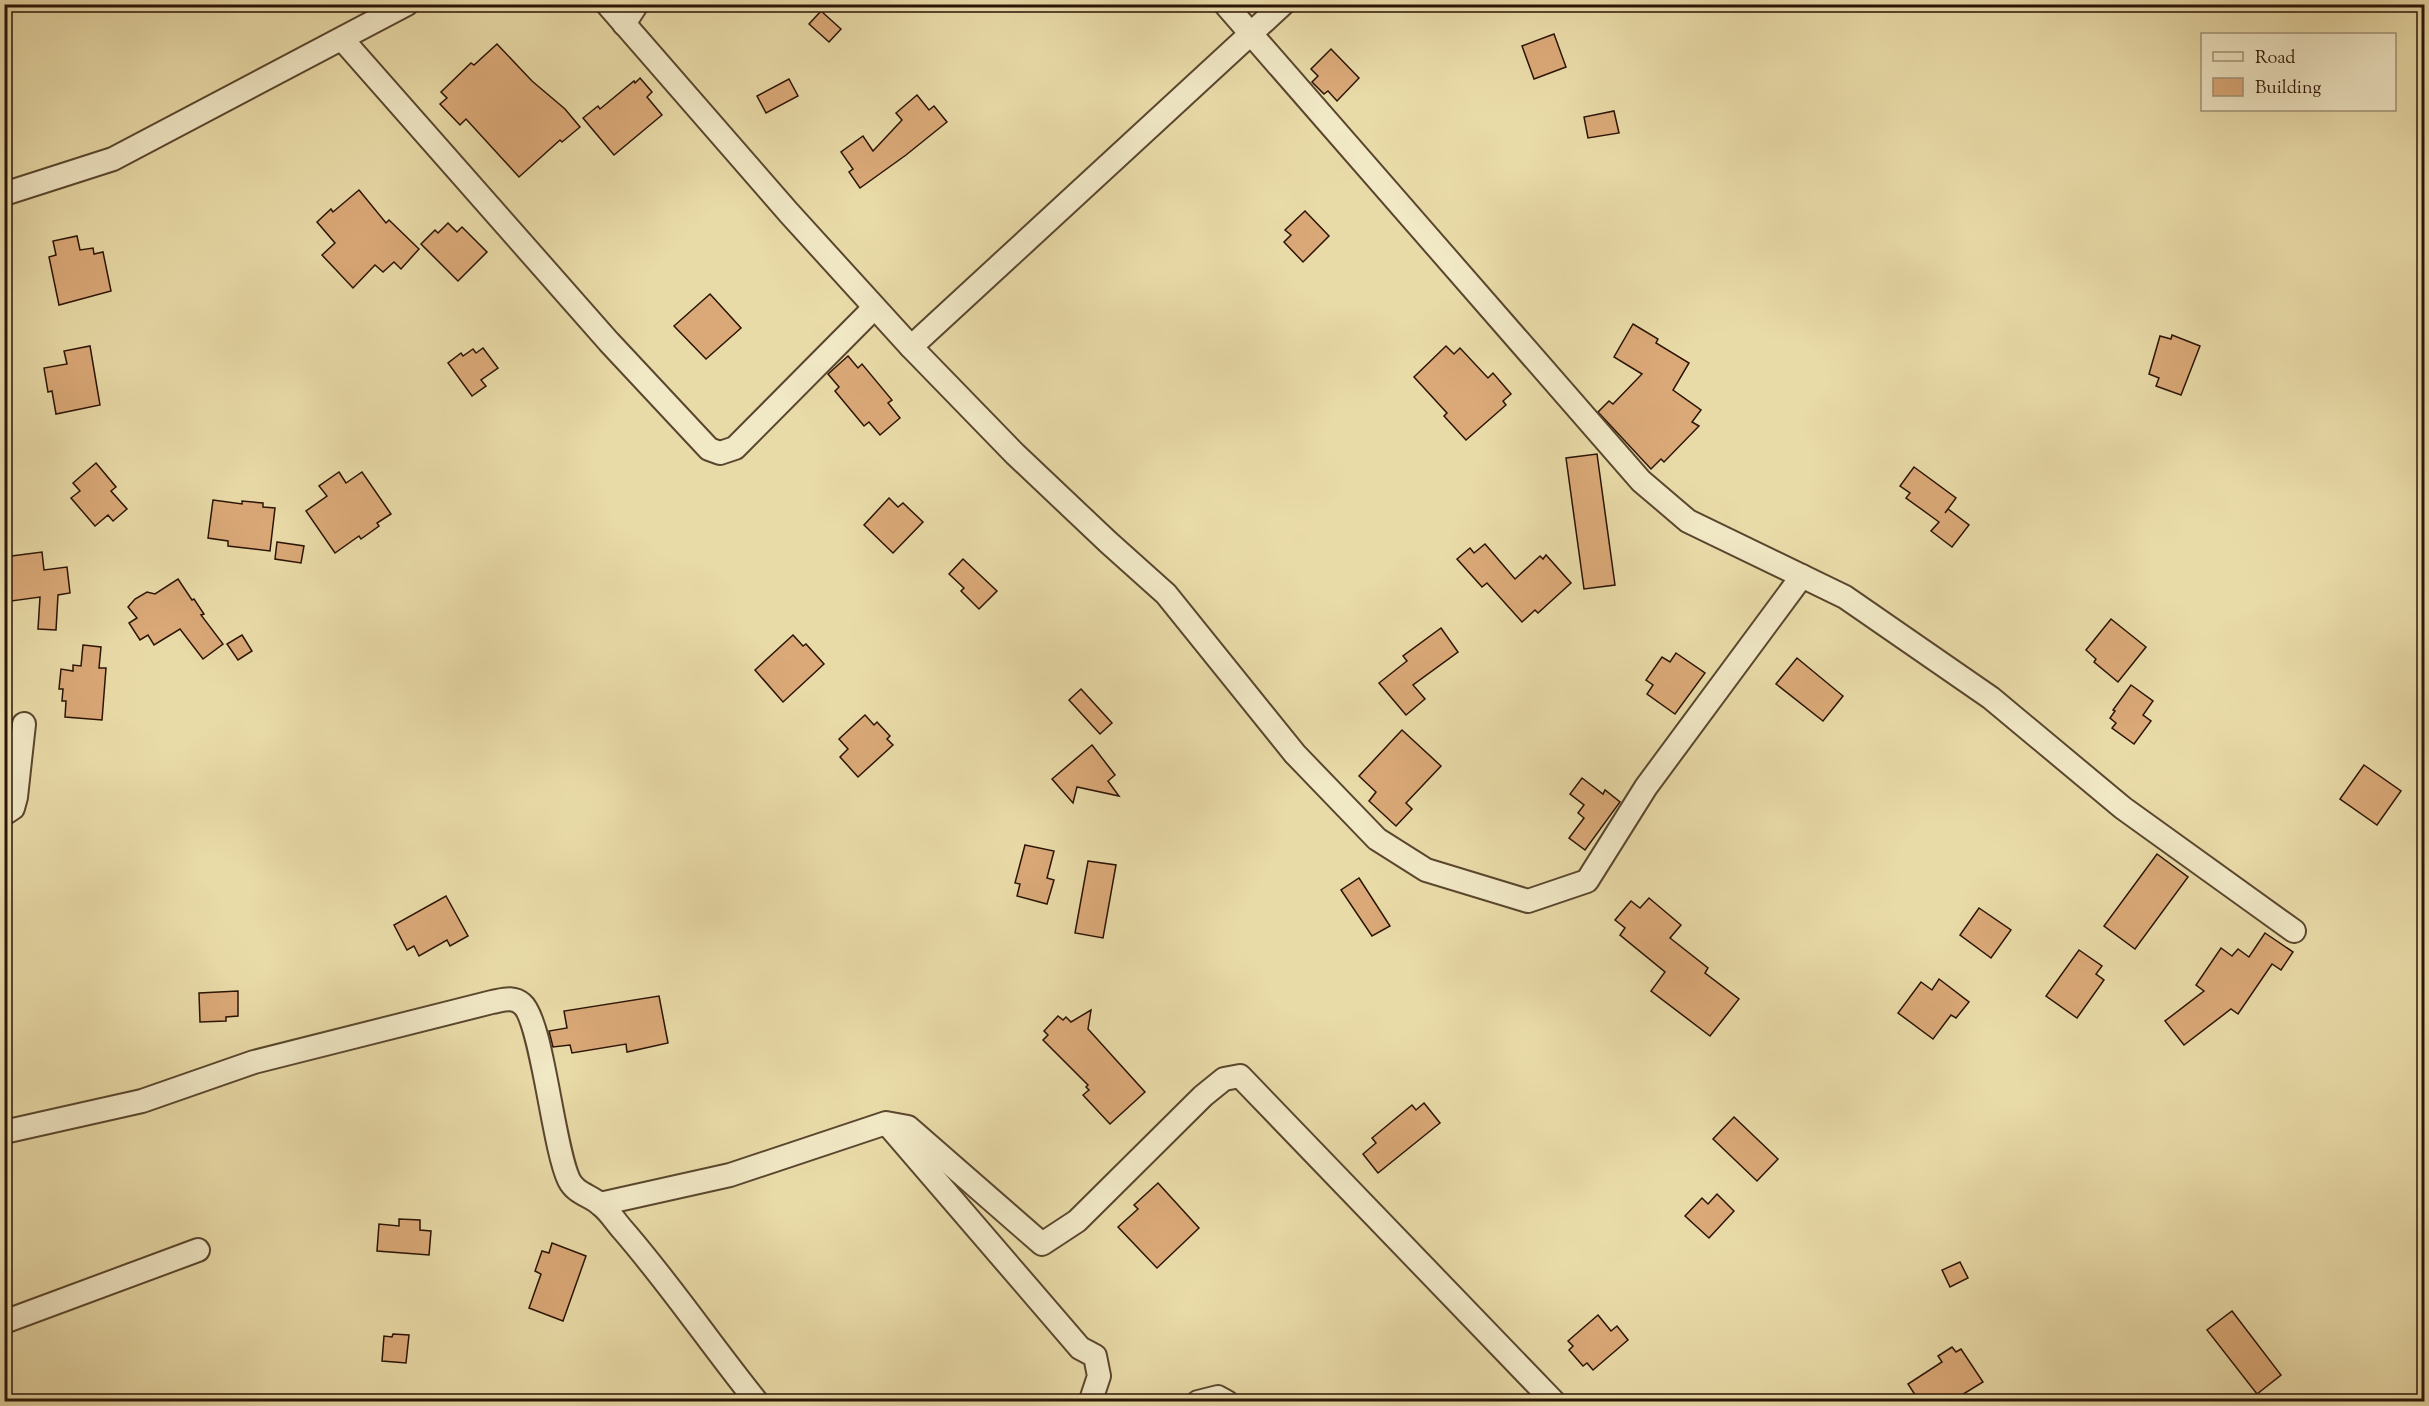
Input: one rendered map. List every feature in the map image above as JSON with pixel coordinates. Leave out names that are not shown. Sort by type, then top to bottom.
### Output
[{"type":"street","points":[[4,194],[113,159],[407,4]]},
{"type":"street","points":[[607,4],[874,308],[911,347],[1015,454],[1167,594],[1295,754],[1377,839],[1426,870],[1528,901],[1587,881],[1647,787],[1802,576]]},
{"type":"street","points":[[624,24],[637,4]]},
{"type":"street","points":[[1225,4],[1641,481],[1688,521],[1845,597],[1991,698],[2122,808],[2295,931]]},
{"type":"street","points":[[911,347],[1282,4]]},
{"type":"street","points":[[342,39],[609,342],[709,449],[720,453],[735,448],[874,308]]},
{"type":"street","points":[[4,814],[13,808],[16,797],[24,724]]},
{"type":"street","points":[[4,1132],[142,1101],[254,1062],[492,1002],[514,999],[524,1005],[534,1026],[569,1181],[581,1194],[600,1204],[658,1270],[725,1362],[757,1401]]},
{"type":"street","points":[[600,1204],[730,1174],[886,1123],[908,1127],[1042,1244],[1077,1221],[1203,1096],[1224,1079],[1240,1076],[1554,1401]]},
{"type":"street","points":[[886,1123],[1080,1348],[1095,1356],[1099,1376],[1092,1397],[1093,1401]]},
{"type":"street","points":[[4,1322],[198,1250]]},
{"type":"street","points":[[1198,1401],[1218,1397],[1227,1401]]},
{"type":"building","points":[[821,11],[841,29],[829,42],[809,24]]},
{"type":"building","points":[[1554,34],[1566,67],[1534,79],[1522,46]]},
{"type":"building","points":[[497,44],[532,81],[565,109],[580,127],[562,142],[560,140],[519,177],[466,119],[460,125],[440,104],[447,98],[441,92],[471,63],[474,65]]},
{"type":"building","points":[[1331,49],[1359,78],[1337,101],[1328,91],[1324,94],[1312,82],[1318,76],[1311,69]]},
{"type":"building","points":[[640,78],[652,92],[647,97],[662,115],[614,155],[583,118],[598,106],[600,109]]},
{"type":"building","points":[[789,79],[798,96],[766,113],[757,96]]},
{"type":"building","points":[[917,95],[929,110],[934,106],[947,122],[860,188],[849,172],[853,169],[841,152],[863,136],[873,151],[902,120],[896,113]]},
{"type":"building","points":[[1614,111],[1619,133],[1588,138],[1584,117]]},
{"type":"building","points":[[359,190],[386,223],[389,220],[419,249],[401,269],[394,262],[383,272],[375,265],[353,288],[322,255],[335,243],[317,222],[331,209],[333,212]]},
{"type":"building","points":[[1305,211],[1329,236],[1303,262],[1284,242],[1291,235],[1285,230]]},
{"type":"building","points":[[448,223],[457,232],[462,227],[487,252],[458,281],[421,244],[435,230],[438,233]]},
{"type":"building","points":[[77,236],[80,250],[93,248],[94,254],[103,252],[111,291],[59,305],[49,257],[56,255],[53,241]]},
{"type":"building","points":[[710,294],[741,328],[706,359],[674,326]]},
{"type":"building","points":[[1633,324],[1658,339],[1656,343],[1689,363],[1673,390],[1701,410],[1692,422],[1699,426],[1664,462],[1661,459],[1651,469],[1598,412],[1609,401],[1613,404],[1642,374],[1614,357]]},
{"type":"building","points":[[2172,335],[2200,346],[2181,395],[2156,386],[2159,378],[2149,374],[2160,336],[2171,339]]},
{"type":"building","points":[[90,346],[100,405],[56,414],[52,391],[48,392],[44,368],[67,364],[64,351]]},
{"type":"building","points":[[1446,346],[1454,354],[1460,348],[1488,378],[1493,373],[1511,394],[1503,401],[1506,405],[1466,440],[1444,416],[1447,413],[1414,377]]},
{"type":"building","points":[[483,348],[498,368],[481,380],[486,386],[472,396],[448,363],[461,353],[463,356],[473,349],[476,353]]},
{"type":"building","points":[[848,356],[858,368],[862,364],[892,400],[888,403],[900,418],[880,435],[869,422],[864,426],[835,391],[839,387],[828,374]]},
{"type":"building","points":[[1597,454],[1615,585],[1584,589],[1566,458]]},
{"type":"building","points":[[96,463],[116,487],[111,491],[127,509],[113,521],[108,515],[95,526],[71,498],[80,491],[73,483]]},
{"type":"building","points":[[1914,467],[1956,498],[1945,513],[1948,509],[1969,525],[1952,547],[1931,531],[1939,522],[1906,498],[1910,493],[1900,486]]},
{"type":"building","points":[[339,472],[346,483],[362,472],[391,514],[377,523],[379,526],[361,539],[359,536],[335,553],[306,511],[327,496],[319,486]]},
{"type":"building","points":[[889,498],[898,507],[903,503],[923,522],[893,553],[864,525]]},
{"type":"building","points":[[213,500],[242,504],[242,501],[263,503],[263,507],[275,508],[270,551],[228,546],[228,541],[208,538]]},
{"type":"building","points":[[277,542],[304,546],[301,563],[275,559]]},
{"type":"building","points":[[1485,544],[1515,579],[1540,556],[1543,559],[1546,555],[1571,583],[1538,613],[1535,610],[1522,622],[1487,583],[1482,587],[1457,559],[1470,548],[1474,553]]},
{"type":"building","points":[[42,552],[44,570],[67,567],[70,593],[58,595],[56,630],[38,629],[40,597],[4,602],[4,557]]},
{"type":"building","points":[[963,559],[997,591],[979,609],[961,591],[964,588],[949,574]]},
{"type":"building","points":[[178,579],[223,644],[203,659],[180,629],[154,645],[148,635],[140,640],[129,623],[137,618],[128,607],[135,599],[147,592],[155,594]]},
{"type":"building","points":[[2111,619],[2146,647],[2118,682],[2094,662],[2096,659],[2086,650]]},
{"type":"building","points":[[1441,628],[1458,652],[1413,685],[1425,699],[1406,715],[1379,683],[1407,661],[1403,656]]},
{"type":"building","points":[[242,635],[252,651],[238,660],[227,644]]},
{"type":"building","points":[[793,635],[803,646],[806,644],[824,664],[783,702],[755,670]]},
{"type":"building","points":[[83,645],[101,647],[99,668],[106,668],[102,720],[65,717],[66,701],[62,701],[63,689],[59,689],[61,669],[73,671],[73,665],[81,666]]},
{"type":"building","points":[[1676,653],[1705,673],[1675,714],[1647,694],[1653,685],[1646,680],[1662,657],[1670,662]]},
{"type":"building","points":[[1797,658],[1843,696],[1823,721],[1776,684]]},
{"type":"building","points":[[2131,685],[2153,701],[2143,715],[2151,721],[2134,744],[2112,728],[2116,723],[2110,718]]},
{"type":"building","points":[[1081,689],[1112,723],[1100,734],[1069,700]]},
{"type":"building","points":[[865,715],[874,725],[877,722],[890,736],[887,739],[893,745],[858,777],[840,757],[848,749],[839,739]]},
{"type":"building","points":[[1402,730],[1441,766],[1406,803],[1412,809],[1396,826],[1369,801],[1376,792],[1359,776]]},
{"type":"building","points":[[1092,745],[1115,775],[1108,781],[1119,796],[1077,787],[1073,803],[1052,779]]},
{"type":"building","points":[[2364,765],[2401,791],[2377,825],[2340,799]]},
{"type":"building","points":[[1582,778],[1603,794],[1605,790],[1620,802],[1585,850],[1569,838],[1584,818],[1578,813],[1584,805],[1570,794]]},
{"type":"building","points":[[1025,845],[1054,851],[1047,878],[1054,880],[1047,904],[1017,896],[1020,884],[1015,883]]},
{"type":"building","points":[[2157,854],[2188,877],[2135,949],[2104,926]]},
{"type":"building","points":[[1088,861],[1116,865],[1103,938],[1075,933]]},
{"type":"building","points":[[1359,878],[1390,926],[1372,936],[1341,890]]},
{"type":"building","points":[[446,896],[468,936],[450,946],[447,940],[419,956],[414,946],[407,950],[394,925]]},
{"type":"building","points":[[1649,898],[1681,925],[1670,938],[1708,968],[1705,973],[1739,999],[1710,1036],[1651,991],[1665,972],[1620,935],[1625,928],[1615,920],[1631,901],[1640,908]]},
{"type":"building","points":[[1979,908],[2011,930],[1991,958],[1960,935]]},
{"type":"building","points":[[2265,933],[2293,952],[2281,970],[2272,964],[2238,1014],[2231,1009],[2184,1045],[2165,1021],[2204,991],[2196,985],[2221,948],[2232,956],[2238,949],[2249,957]]},
{"type":"building","points":[[2079,950],[2102,966],[2096,974],[2104,980],[2077,1018],[2046,996]]},
{"type":"building","points":[[1939,979],[1969,1002],[1956,1018],[1951,1015],[1933,1039],[1898,1013],[1921,982],[1932,990]]},
{"type":"building","points":[[238,991],[238,1016],[226,1017],[226,1021],[200,1022],[199,993]]},
{"type":"building","points":[[659,996],[668,1043],[627,1052],[626,1044],[572,1053],[570,1045],[553,1047],[549,1031],[567,1028],[564,1011]]},
{"type":"building","points":[[1091,1010],[1088,1029],[1145,1092],[1110,1124],[1083,1095],[1089,1090],[1086,1087],[1088,1085],[1043,1040],[1048,1035],[1044,1031],[1058,1016],[1063,1020],[1066,1017],[1071,1022]]},
{"type":"building","points":[[1424,1103],[1440,1123],[1378,1173],[1363,1154],[1376,1143],[1372,1138],[1412,1105],[1416,1110]]},
{"type":"building","points":[[1734,1117],[1778,1159],[1757,1181],[1713,1139]]},
{"type":"building","points":[[1158,1183],[1199,1228],[1157,1268],[1118,1227],[1138,1209],[1134,1205]]},
{"type":"building","points":[[1717,1194],[1734,1211],[1709,1238],[1685,1216],[1702,1198],[1708,1204]]},
{"type":"building","points":[[399,1219],[420,1220],[420,1230],[431,1231],[429,1255],[377,1251],[379,1224],[399,1226]]},
{"type":"building","points":[[552,1243],[586,1256],[563,1321],[529,1308],[541,1274],[535,1271],[542,1251],[549,1253]]},
{"type":"building","points":[[1960,1262],[1968,1278],[1950,1287],[1942,1270]]},
{"type":"building","points":[[2232,1311],[2281,1375],[2257,1394],[2207,1330]]},
{"type":"building","points":[[1598,1315],[1611,1331],[1617,1326],[1628,1340],[1593,1370],[1587,1363],[1583,1366],[1569,1350],[1573,1346],[1568,1341]]},
{"type":"building","points":[[393,1334],[409,1335],[406,1363],[382,1361],[384,1336],[392,1337]]},
{"type":"building","points":[[1952,1347],[1956,1352],[1961,1349],[1983,1382],[1952,1401],[1919,1401],[1908,1384],[1942,1362],[1938,1356]]}]
